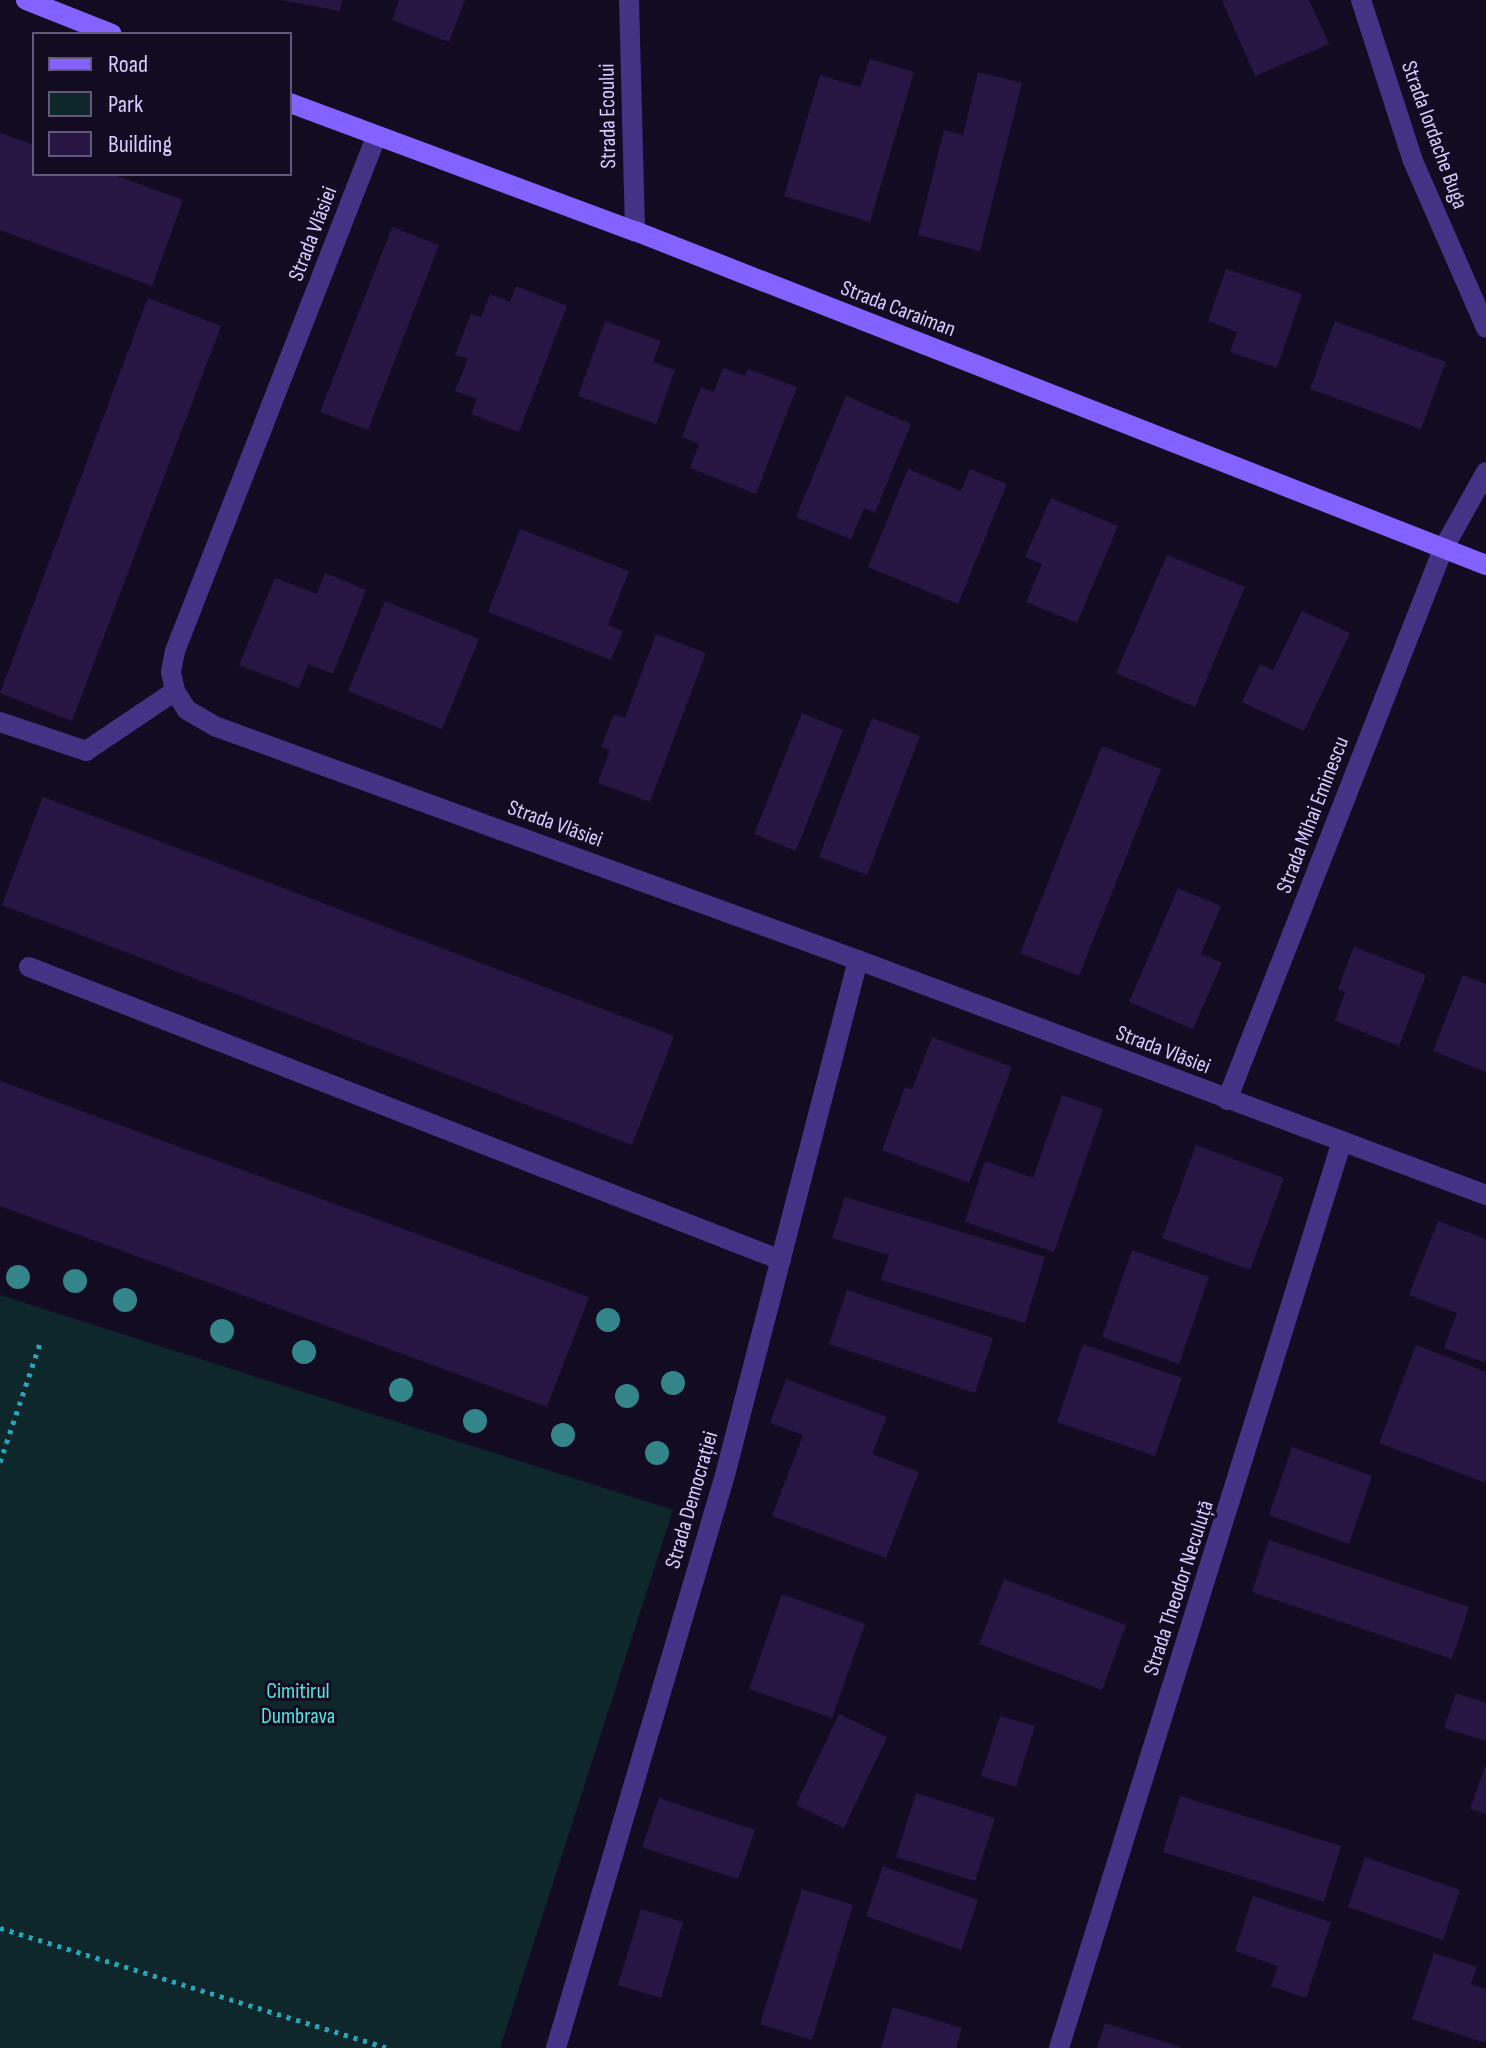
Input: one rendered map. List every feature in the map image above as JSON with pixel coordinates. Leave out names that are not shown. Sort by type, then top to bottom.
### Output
[{"type":"main road","points":[[26,0],[107,32]]},
{"type":"main road","name":"Strada Caraiman","points":[[292,104],[635,231],[1486,565]]},
{"type":"street","name":"Strada Ecoului","points":[[629,0],[635,231]]},
{"type":"street","name":"Strada Iordache Buga","points":[[1361,0],[1413,161],[1486,328]]},
{"type":"street","name":"Strada Vlăsiei","points":[[376,137],[175,651],[171,672],[175,691],[187,710],[217,727],[858,960],[1486,1195]]},
{"type":"street","name":"Strada Mihai Eminescu","points":[[1227,1100],[1443,549],[1486,472]]},
{"type":"street","points":[[0,722],[86,751],[175,691]]},
{"type":"street","name":"Strada Democrației","points":[[556,2048],[725,1475],[858,960]]},
{"type":"street","points":[[29,967],[781,1260]]},
{"type":"street","name":"Strada Theodor Neculuță","points":[[1059,2048],[1342,1141]]},
{"type":"path","points":[[0,1462],[41,1340]]},
{"type":"path","points":[[0,1928],[387,2048]]},
{"type":"green space","name":"Cimitirul Dumbrava","points":[[0,1295],[673,1510],[500,2048],[0,2048]]},
{"type":"building","points":[[280,0],[342,0],[340,11]]},
{"type":"building","points":[[399,0],[465,0],[449,42],[392,20]]},
{"type":"building","points":[[1222,0],[1309,0],[1329,44],[1255,76]]},
{"type":"building","points":[[870,59],[914,72],[870,222],[784,196],[820,75],[860,87]]},
{"type":"building","points":[[978,72],[1022,83],[980,251],[918,235],[944,130],[963,135]]},
{"type":"building","points":[[0,133],[32,144],[32,176],[117,176],[183,200],[152,286],[0,230]]},
{"type":"building","points":[[392,227],[439,245],[368,430],[320,412]]},
{"type":"building","points":[[1226,269],[1302,294],[1277,368],[1230,352],[1237,332],[1208,321]]},
{"type":"building","points":[[516,286],[567,306],[519,432],[471,414],[477,399],[455,391],[468,359],[455,355],[471,314],[481,317],[490,294],[510,302]]},
{"type":"building","points":[[148,298],[221,326],[72,721],[0,693]]},
{"type":"building","points":[[605,321],[661,341],[653,362],[675,370],[656,424],[578,396]]},
{"type":"building","points":[[1335,321],[1446,362],[1421,429],[1310,389]]},
{"type":"building","points":[[723,368],[745,376],[748,369],[797,387],[756,494],[690,468],[699,444],[682,437],[701,387],[714,392]]},
{"type":"building","points":[[846,396],[911,424],[875,513],[864,508],[851,539],[796,517]]},
{"type":"building","points":[[908,469],[961,491],[970,469],[1007,484],[958,604],[868,567]]},
{"type":"building","points":[[1051,498],[1118,526],[1077,623],[1026,602],[1042,564],[1025,557]]},
{"type":"building","points":[[520,529],[629,571],[608,625],[623,631],[611,660],[488,612]]},
{"type":"building","points":[[1167,555],[1245,587],[1195,707],[1116,673]]},
{"type":"building","points":[[325,573],[366,590],[333,674],[308,664],[299,688],[239,665],[275,578],[317,594]]},
{"type":"building","points":[[385,601],[479,639],[442,729],[348,691]]},
{"type":"building","points":[[1302,611],[1350,633],[1304,731],[1242,702],[1260,664],[1273,670]]},
{"type":"building","points":[[656,634],[706,653],[650,802],[598,783],[610,750],[601,747],[614,714],[625,718]]},
{"type":"building","points":[[802,713],[843,730],[796,851],[754,834]]},
{"type":"building","points":[[872,718],[920,736],[867,875],[819,857]]},
{"type":"building","points":[[1102,746],[1161,769],[1079,976],[1020,953]]},
{"type":"building","points":[[43,797],[674,1036],[632,1145],[2,905]]},
{"type":"building","points":[[1178,888],[1221,906],[1201,954],[1222,963],[1193,1029],[1129,1002]]},
{"type":"building","points":[[1354,947],[1426,975],[1399,1046],[1335,1021],[1345,992],[1338,989]]},
{"type":"building","points":[[1463,975],[1486,984],[1486,1072],[1433,1051]]},
{"type":"building","points":[[932,1037],[1012,1067],[969,1183],[882,1150],[905,1087],[912,1090]]},
{"type":"building","points":[[0,1081],[589,1297],[547,1407],[0,1206]]},
{"type":"building","points":[[1062,1095],[1103,1109],[1054,1252],[965,1222],[985,1161],[1033,1178]]},
{"type":"building","points":[[1196,1145],[1284,1178],[1250,1270],[1162,1238]]},
{"type":"building","points":[[845,1197],[1045,1257],[1025,1323],[881,1280],[889,1255],[832,1238]]},
{"type":"building","points":[[1438,1221],[1486,1239],[1486,1363],[1444,1348],[1457,1313],[1409,1295]]},
{"type":"building","points":[[1132,1250],[1209,1277],[1179,1364],[1102,1337]]},
{"type":"building","points":[[847,1290],[993,1338],[975,1393],[829,1344]]},
{"type":"building","points":[[1083,1344],[1182,1378],[1155,1456],[1057,1422]]},
{"type":"building","points":[[1416,1345],[1486,1372],[1486,1483],[1379,1443]]},
{"type":"building","points":[[786,1379],[887,1417],[872,1454],[919,1472],[886,1558],[772,1516],[803,1435],[770,1423]]},
{"type":"building","points":[[1292,1447],[1372,1476],[1349,1544],[1269,1515]]},
{"type":"building","points":[[1269,1540],[1469,1607],[1452,1659],[1252,1592]]},
{"type":"building","points":[[1004,1579],[1126,1625],[1102,1690],[979,1644]]},
{"type":"building","points":[[782,1594],[865,1624],[832,1718],[749,1689]]},
{"type":"building","points":[[1456,1693],[1486,1703],[1486,1741],[1444,1728]]},
{"type":"building","points":[[839,1714],[887,1737],[844,1828],[796,1805]]},
{"type":"building","points":[[1000,1716],[1035,1726],[1016,1787],[981,1776]]},
{"type":"building","points":[[1486,1764],[1486,1814],[1470,1809]]},
{"type":"building","points":[[916,1793],[995,1818],[975,1881],[896,1857]]},
{"type":"building","points":[[1180,1796],[1341,1846],[1324,1902],[1163,1852]]},
{"type":"building","points":[[659,1798],[755,1830],[738,1879],[642,1847]]},
{"type":"building","points":[[1365,1857],[1460,1890],[1443,1940],[1348,1907]]},
{"type":"building","points":[[883,1866],[978,1900],[961,1950],[866,1916]]},
{"type":"building","points":[[802,1889],[853,1905],[812,2040],[760,2024]]},
{"type":"building","points":[[1253,1896],[1331,1922],[1306,1998],[1271,1986],[1278,1966],[1235,1951]]},
{"type":"building","points":[[641,1909],[683,1922],[661,1998],[618,1985]]},
{"type":"building","points":[[1434,1953],[1477,1967],[1471,1984],[1486,1989],[1486,2043],[1412,2019]]},
{"type":"building","points":[[893,2007],[962,2028],[956,2048],[881,2048]]},
{"type":"building","points":[[1105,2023],[1180,2047],[1180,2048],[1097,2048]]}]
